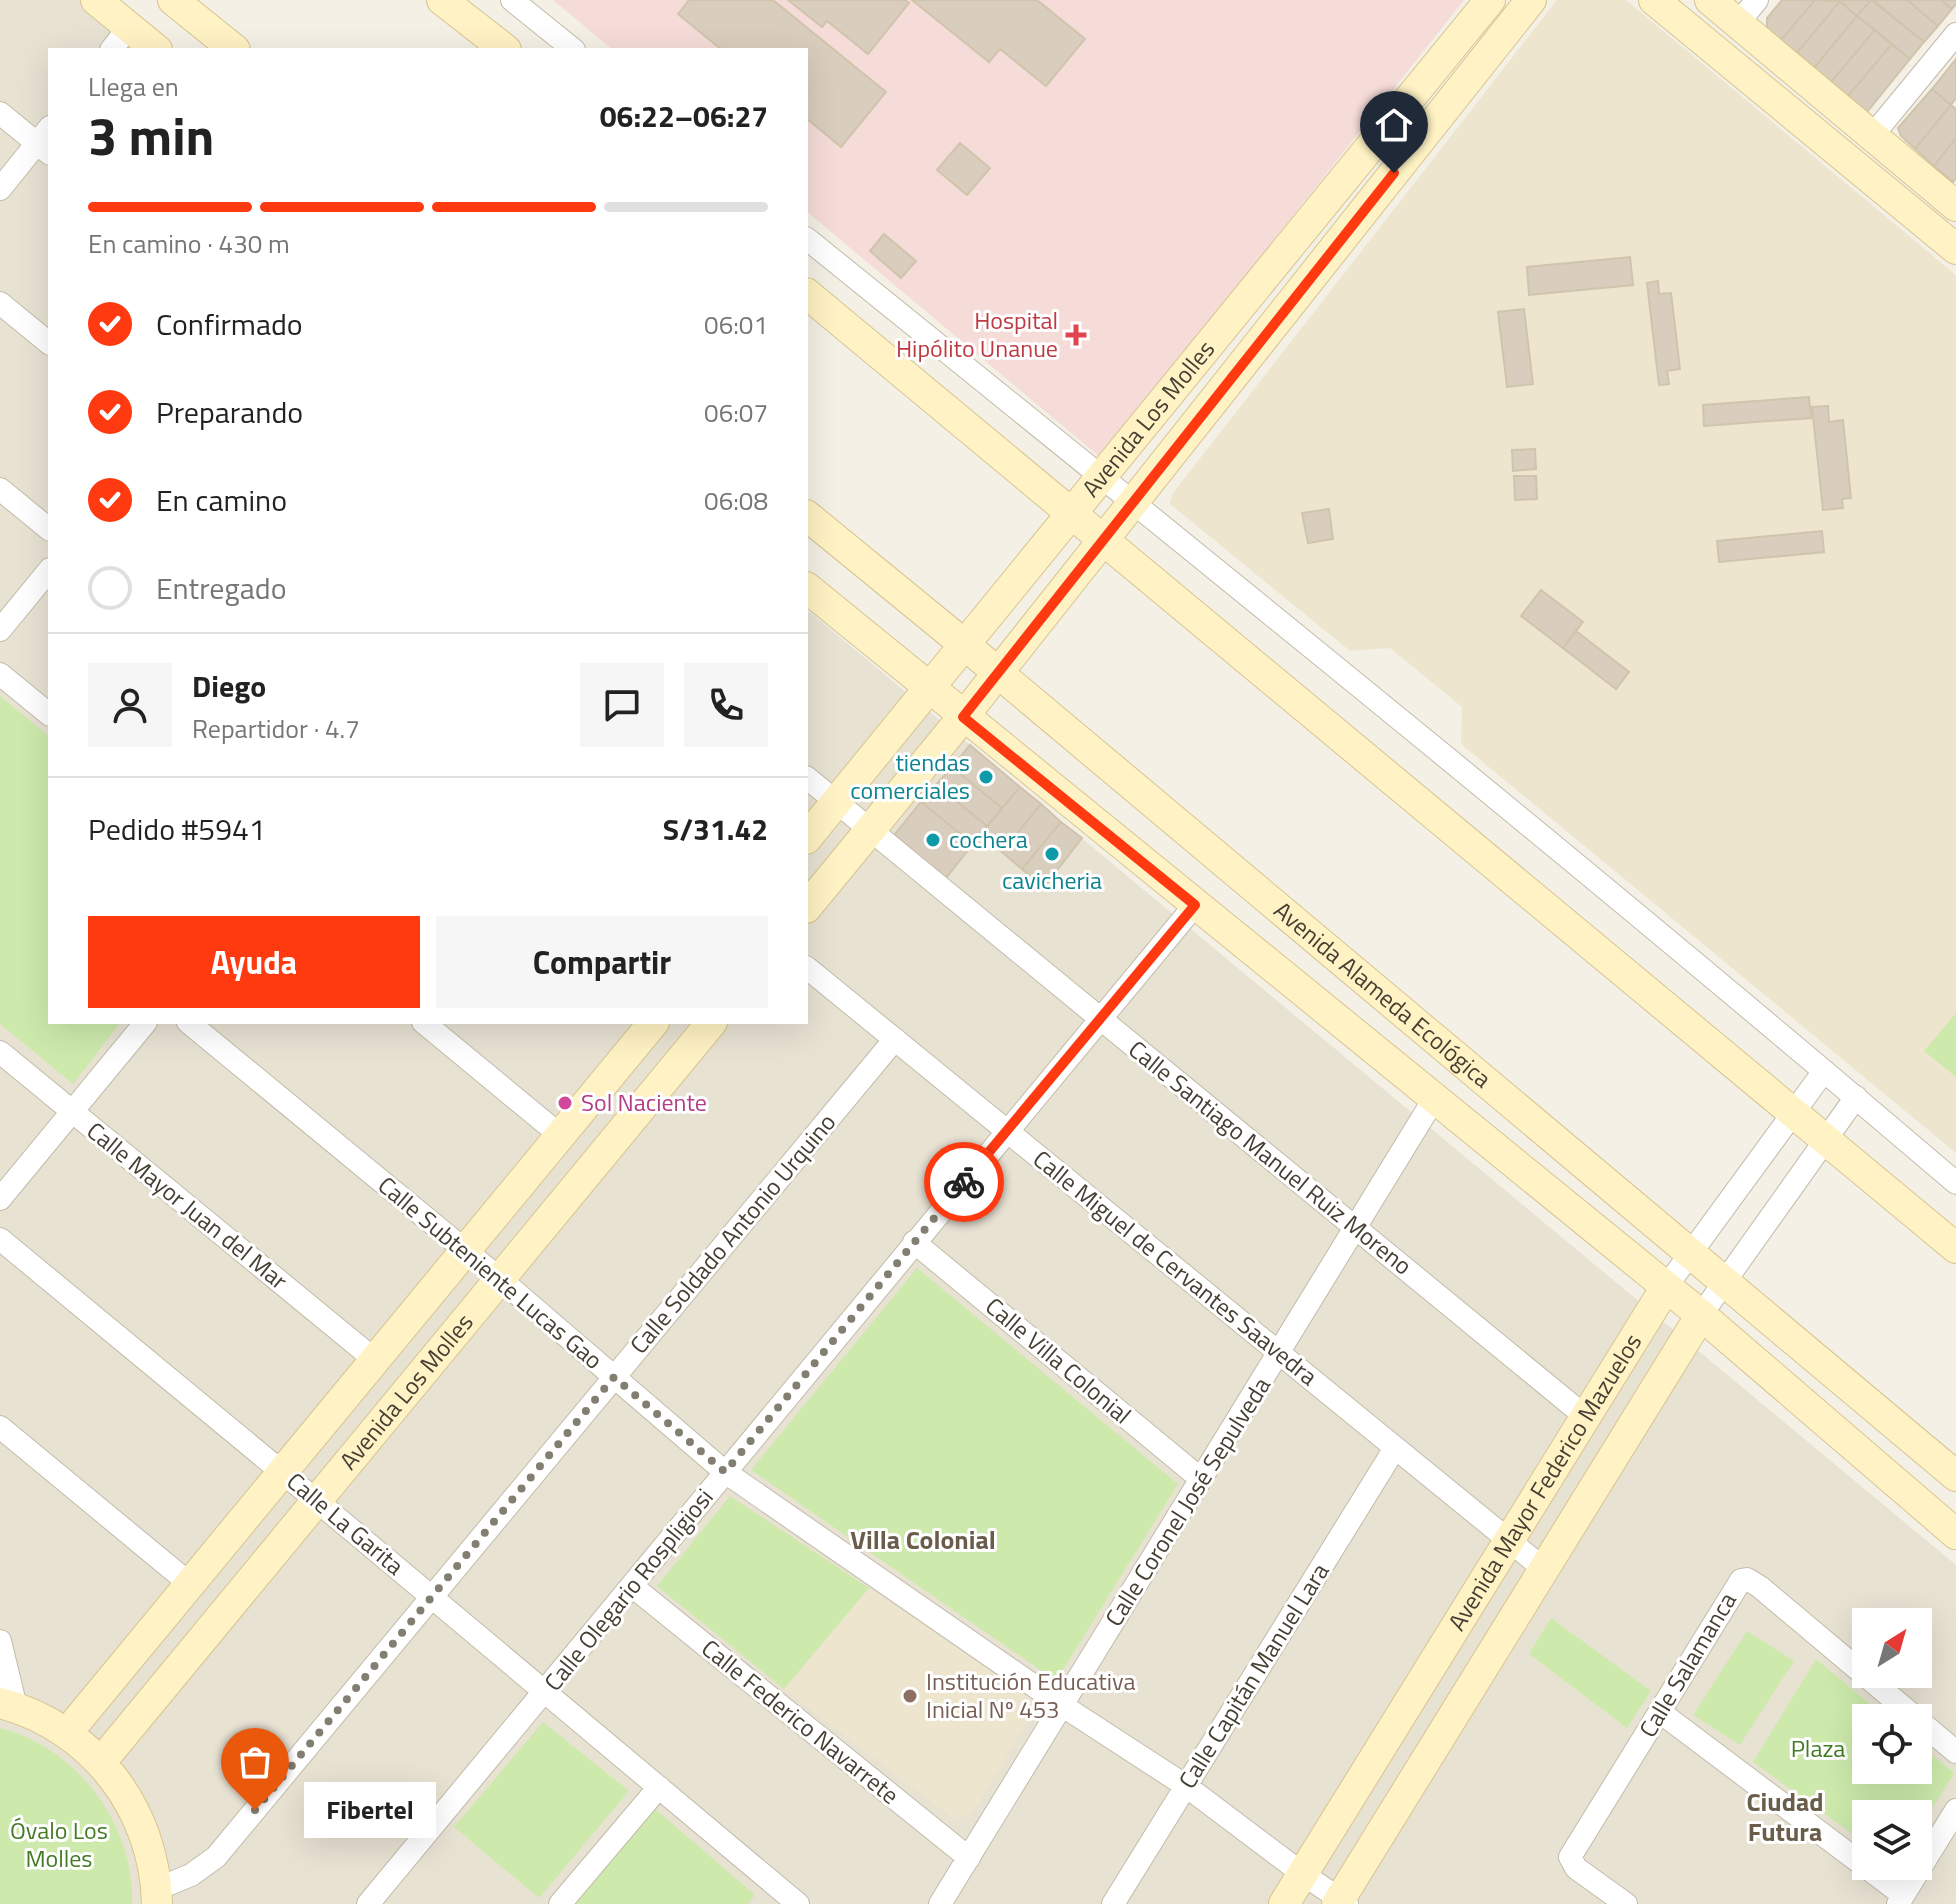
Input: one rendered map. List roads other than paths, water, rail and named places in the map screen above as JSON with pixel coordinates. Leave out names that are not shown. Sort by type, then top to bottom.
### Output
[{"type":"street","points":[[96,0],[120,39],[150,48]]},
{"type":"street","points":[[173,0],[233,48]]},
{"type":"street","points":[[512,0],[572,48]]},
{"type":"street","name":"Avenida Los Molles","points":[[808,837],[1490,0]]},
{"type":"street","name":"Avenida Los Molles","points":[[808,906],[998,674],[1531,0]]},
{"type":"street","points":[[1654,0],[1956,249]]},
{"type":"street","points":[[1710,0],[1747,12],[1872,136],[1956,206]]},
{"type":"street","points":[[457,5],[504,48]]},
{"type":"street","points":[[1872,136],[1956,34]]},
{"type":"street","points":[[0,113],[46,141],[0,189]]},
{"type":"street","points":[[808,240],[1134,502],[1856,1097],[1956,1183]]},
{"type":"street","points":[[808,295],[1956,1248]]},
{"type":"street","points":[[0,303],[48,342]]},
{"type":"street","points":[[0,489],[48,528]]},
{"type":"street","name":"Avenida Alameda Ecológica","points":[[808,517],[1956,1476]]},
{"type":"street","points":[[0,630],[48,571]]},
{"type":"street","name":"Avenida Alameda Ecológica","points":[[808,589],[1701,1315],[1956,1534]]},
{"type":"street","points":[[0,674],[48,713]]},
{"type":"street","name":"Calle Santiago Manuel Ruiz Moreno","points":[[808,779],[1586,1417]]},
{"type":"street","name":"Calle Olegario Rospligiosi","points":[[368,1904],[1195,905]]},
{"type":"street","name":"Calle Miguel de Cervantes Saavedra","points":[[808,969],[1544,1569]]},
{"type":"street","points":[[0,1199],[144,1024]]},
{"type":"street","name":"Calle Subteniente Lucas Gao","points":[[190,1024],[500,1279],[725,1472],[1063,1706],[1186,1786],[1341,1902]]},
{"type":"street","points":[[425,1024],[561,1136]]},
{"type":"street","name":"Avenida Los Molles","points":[[67,1733],[650,1024]]},
{"type":"street","name":"Avenida Los Molles","points":[[101,1762],[710,1024]]},
{"type":"street","name":"Calle Soldado Antonio Urquino","points":[[157,1896],[216,1857],[895,1039]]},
{"type":"street","name":"Calle Mayor Juan del Mar","points":[[0,1052],[375,1360]]},
{"type":"street","name":"Avenida Mayor Federico Mazuelos","points":[[1284,1904],[1666,1287],[1824,1071]]},
{"type":"street","name":"Avenida Mayor Federico Mazuelos","points":[[1341,1902],[1701,1315],[1856,1097]]},
{"type":"street","name":"Calle Coronel José Sepulveda","points":[[940,1904],[1434,1099]]},
{"type":"street","name":"Calle La Garita","points":[[0,1239],[659,1787],[774,1896],[798,1904]]},
{"type":"street","name":"Calle Villa Colonial","points":[[914,1242],[1201,1479]]},
{"type":"street","points":[[0,1427],[190,1584]]},
{"type":"street","name":"Calle Capitán Manuel Lara","points":[[1113,1904],[1395,1448]]},
{"type":"street","name":"Calle Salamanca","points":[[1626,1904],[1570,1861],[1572,1852],[1736,1586],[1747,1579],[1760,1587],[1899,1704]]},
{"type":"street","name":"Calle Federico Navarrete","points":[[632,1586],[969,1858]]},
{"type":"street","points":[[0,1641],[8,1705],[42,1718],[67,1733],[101,1762],[136,1814],[148,1842],[157,1896]]},
{"type":"street","points":[[1660,1712],[1901,1900],[1956,1810]]},
{"type":"street","name":"Calle Salamanca","points":[[1932,1732],[1956,1752]]},
{"type":"street","points":[[560,1904],[659,1787]]},
{"type":"place","name":"Hospital Hipólito Unanue","points":[[1076,335]]},
{"type":"place","name":"tiendas comerciales","points":[[986,777]]},
{"type":"place","name":"cochera","points":[[933,840]]},
{"type":"place","name":"cavicheria","points":[[1052,854]]},
{"type":"place","name":"Sol Naciente","points":[[565,1103]]},
{"type":"place","name":"Institución Educativa Inicial Nº 453","points":[[910,1696]]},
{"type":"place","name":"Fibertel","points":[[255,1810]]},
{"type":"district","name":"Villa Colonial","points":[[923,1540]]},
{"type":"district","name":"Ciudad Futura","points":[[1785,1817]]},
{"type":"park label","name":"Plaza","points":[[1818,1749]]},
{"type":"park label","name":"Óvalo Los Molles","points":[[59,1845]]}]
